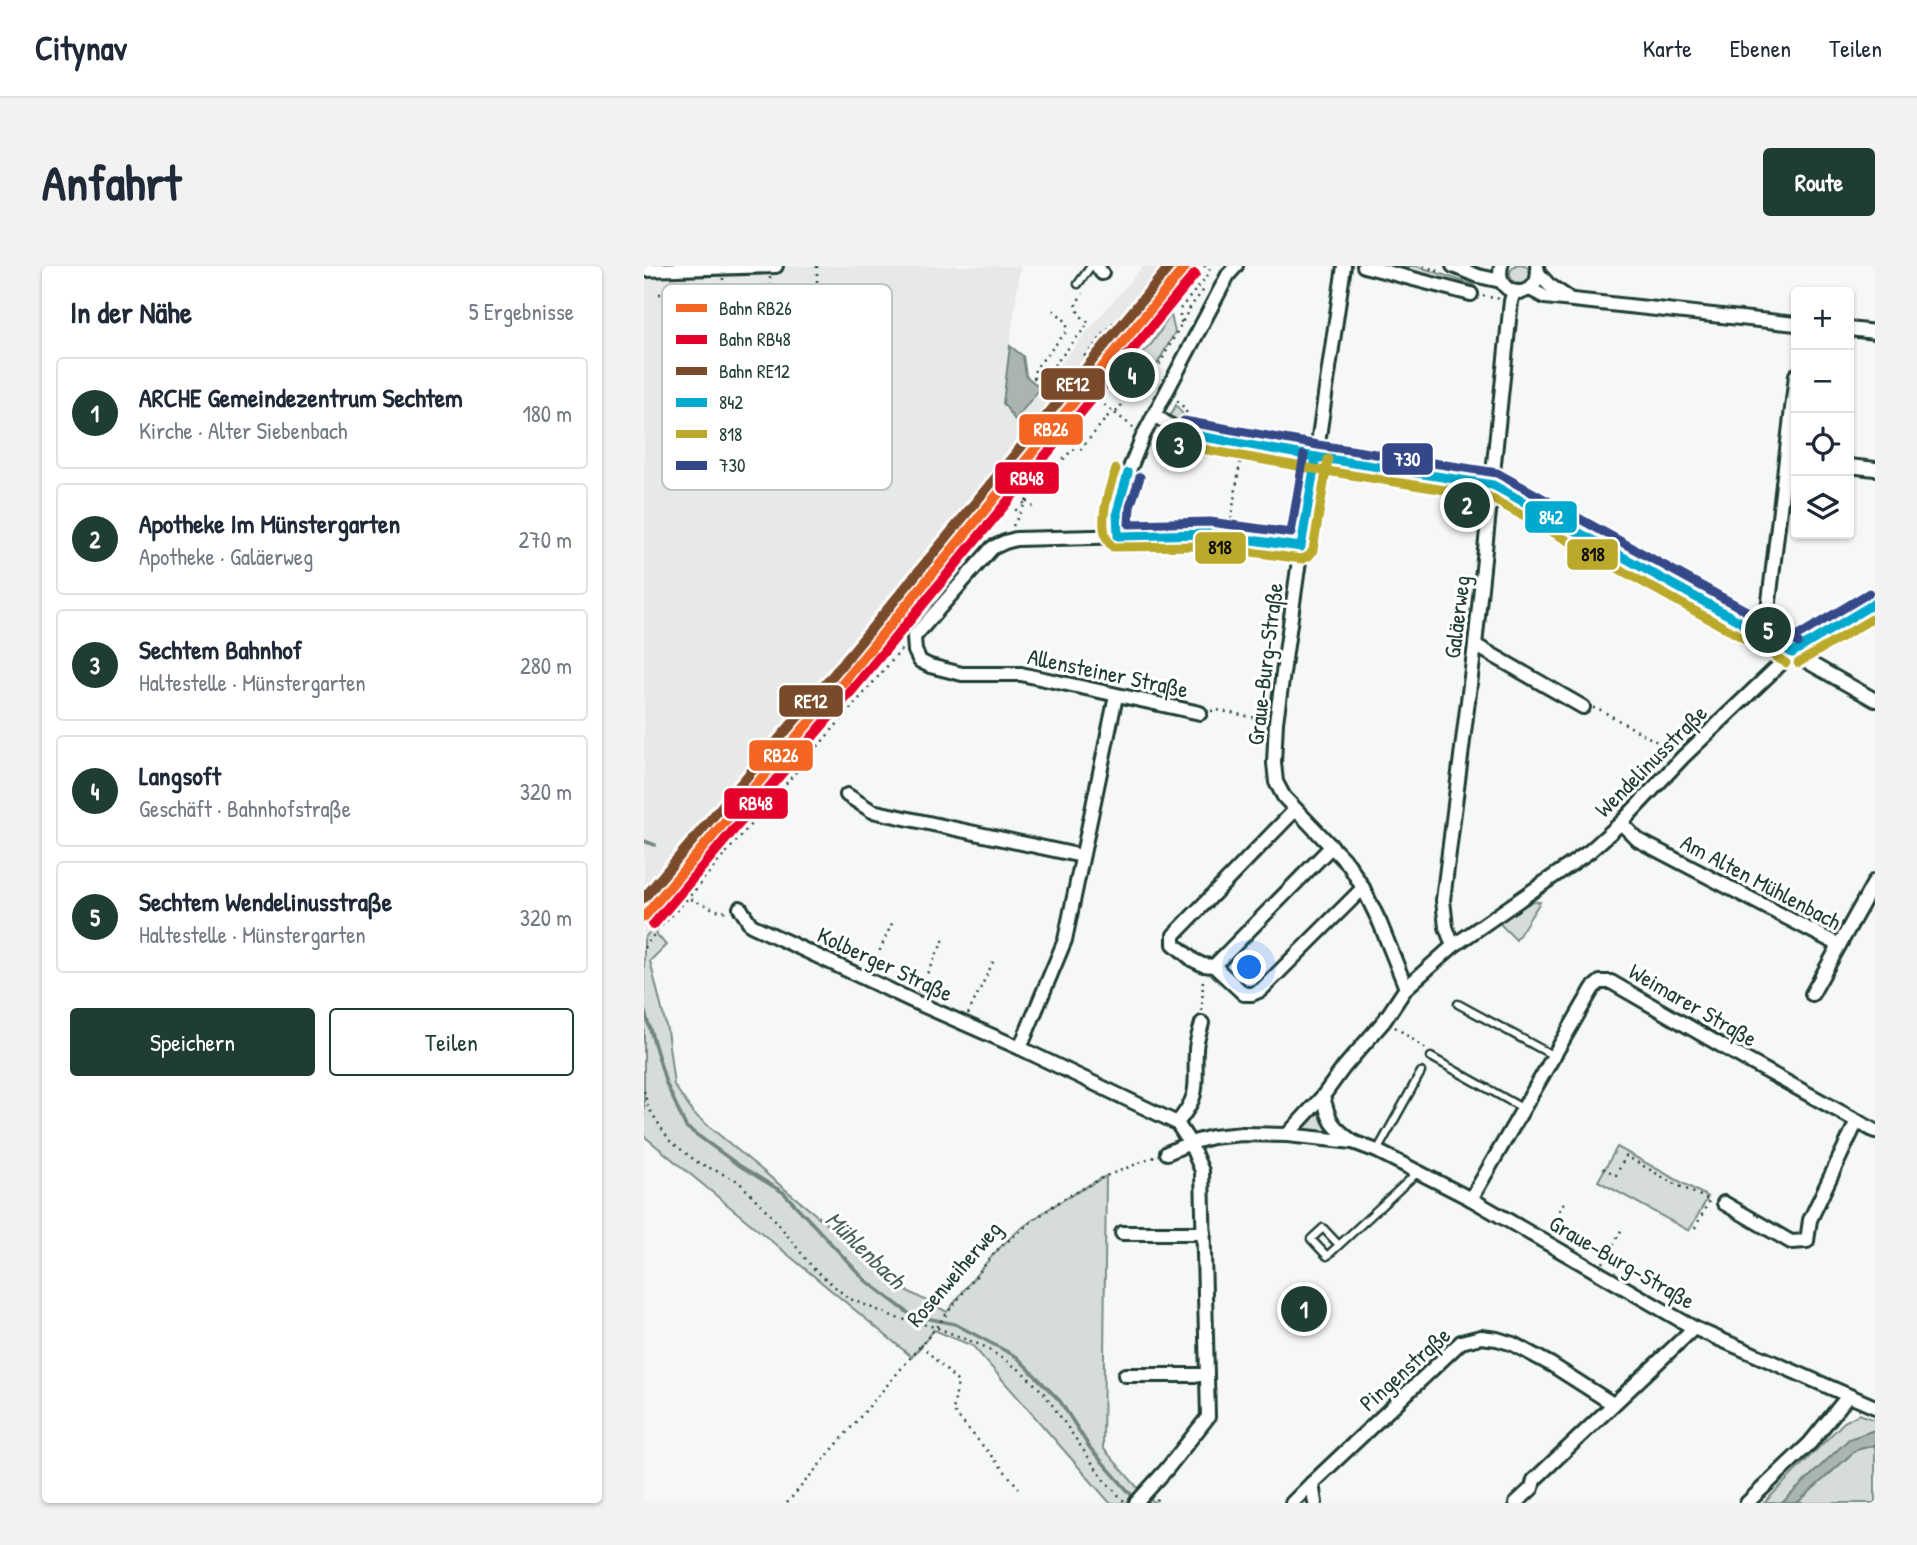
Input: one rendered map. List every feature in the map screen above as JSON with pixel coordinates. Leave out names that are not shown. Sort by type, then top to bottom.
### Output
[{"type":"street","points":[[644,270],[776,266]]},
{"type":"street","points":[[1118,536],[1116,509],[1143,436],[1228,275],[1236,266]]},
{"type":"street","name":"Graue-Burg-Straße","points":[[1343,266],[1276,722],[1274,763],[1276,782],[1284,797],[1349,865],[1363,888],[1406,988]]},
{"type":"street","points":[[1364,266],[1475,295]]},
{"type":"street","points":[[1453,266],[1501,281]]},
{"type":"street","points":[[1501,266],[1501,281],[1512,296],[1530,289],[1537,279],[1538,269]]},
{"type":"street","points":[[1538,269],[1549,285],[1570,299]]},
{"type":"street","points":[[1530,289],[1545,297],[1791,323]]},
{"type":"street","name":"Galäerweg","points":[[1453,946],[1446,927],[1443,900],[1475,645],[1512,296]]},
{"type":"street","points":[[1854,330],[1875,332]]},
{"type":"street","points":[[1154,415],[1182,433],[1202,438],[1493,485],[1755,630],[1875,700]]},
{"type":"street","points":[[1768,610],[1791,459]]},
{"type":"street","points":[[1854,467],[1875,469]]},
{"type":"street","points":[[914,637],[992,548],[1016,539],[1209,534],[1301,547]]},
{"type":"street","name":"Wendelinusstraße","points":[[1453,946],[1590,851],[1792,653],[1875,603]]},
{"type":"street","name":"Allensteiner Straße","points":[[914,637],[915,652],[920,661],[930,666],[962,674],[1021,674],[1200,713]]},
{"type":"street","points":[[1475,645],[1583,707]]},
{"type":"street","points":[[1020,1048],[1065,940],[1116,696]]},
{"type":"street","points":[[847,794],[872,811],[1082,856]]},
{"type":"street","points":[[1295,810],[1174,935],[1174,944],[1179,950],[1209,966],[1244,994],[1252,994],[1261,990],[1363,888]]},
{"type":"street","name":"Am Alten Mühlenbach","points":[[1621,823],[1638,840],[1839,945],[1812,995]]},
{"type":"street","points":[[1209,966],[1332,846]]},
{"type":"street","points":[[1839,945],[1875,881]]},
{"type":"street","name":"Kolberger Straße","points":[[740,908],[751,925],[1177,1123]]},
{"type":"street","points":[[1167,1153],[1212,1137],[1242,1134],[1287,1135],[1324,1096],[1344,1067],[1384,1021],[1406,988],[1453,946]]},
{"type":"street","name":"Weimarer Straße","points":[[1471,1199],[1593,988],[1600,982],[1607,981],[1875,1131]]},
{"type":"street","points":[[1140,1499],[1208,1417],[1202,1171],[1190,1143],[1177,1123],[1188,1110],[1196,1091],[1196,1048],[1202,1023]]},
{"type":"street","name":"Graue-Burg-Straße","points":[[1324,1096],[1327,1115],[1336,1129],[1353,1142]]},
{"type":"street","points":[[1724,1203],[1791,1242],[1807,1241],[1810,1220],[1857,1121]]},
{"type":"street","name":"Graue-Burg-Straße","points":[[1287,1135],[1353,1142],[1377,1151],[1471,1199],[1694,1328],[1875,1407]]},
{"type":"street","points":[[1122,1233],[1204,1233]]},
{"type":"street","points":[[1516,1503],[1532,1488],[1534,1480],[1694,1328]]},
{"type":"street","name":"Pingenstraße","points":[[1292,1503],[1461,1342],[1481,1337],[1513,1344],[1613,1404]]},
{"type":"street","points":[[1125,1375],[1207,1375]]},
{"type":"street","points":[[1747,1503],[1810,1443],[1848,1396]]},
{"type":"street","points":[[1312,1483],[1315,1503]]},
{"type":"lane","points":[[1078,284],[1097,268]]},
{"type":"lane","points":[[1458,1004],[1554,1056]]},
{"type":"lane","points":[[1431,1057],[1524,1109]]},
{"type":"lane","points":[[1377,1151],[1421,1072]]},
{"type":"lane","points":[[1339,1245],[1323,1228],[1311,1239],[1327,1256],[1339,1245],[1418,1172]]},
{"type":"path","points":[[769,266],[770,284]]},
{"type":"path","points":[[817,266],[817,284]]},
{"type":"path","points":[[1156,372],[1130,354],[1152,337],[1161,320],[1202,268],[1209,267],[1208,275],[1180,309],[1182,323]]},
{"type":"path","points":[[722,268],[722,284]]},
{"type":"path","points":[[1202,438],[1180,402],[1151,386],[1152,378],[1191,306],[1206,287]]},
{"type":"path","points":[[1053,310],[1068,326],[1035,369],[1034,378],[1038,380],[1046,375],[1089,323],[1077,311],[1076,303],[1083,294]]},
{"type":"path","points":[[1475,295],[1512,296]]},
{"type":"path","points":[[1103,342],[1088,358],[1114,322],[1117,325],[1114,329]]},
{"type":"path","points":[[1125,358],[1152,378]]},
{"type":"path","points":[[1005,542],[1037,487],[1072,450],[1081,449],[1147,373]]},
{"type":"path","points":[[1093,396],[1143,436]]},
{"type":"path","points":[[1229,537],[1243,445]]},
{"type":"path","points":[[1054,470],[1061,472]]},
{"type":"path","points":[[1012,494],[1033,507]]},
{"type":"path","points":[[1006,511],[1010,505],[1020,513]]},
{"type":"path","points":[[644,948],[655,932],[690,898],[887,665],[914,637]]},
{"type":"path","points":[[1583,707],[1597,708],[1683,757]]},
{"type":"path","name":"Allensteiner Straße","points":[[1200,713],[1217,710],[1276,722]]},
{"type":"path","points":[[690,898],[721,912],[740,908]]},
{"type":"path","points":[[866,979],[894,921]]},
{"type":"path","points":[[913,1001],[945,937]]},
{"type":"path","points":[[964,1023],[994,960]]},
{"type":"path","points":[[1202,1023],[1209,966]]},
{"type":"path","points":[[1384,1021],[1426,1049]]},
{"type":"path","points":[[644,1091],[648,1107],[669,1140],[697,1163],[738,1181],[772,1216],[813,1268],[848,1297],[897,1318],[935,1327],[983,1346],[1020,1370],[1044,1393],[1104,1480],[1126,1503]]},
{"type":"path","name":"Rosenweiherweg","points":[[787,1503],[921,1345],[996,1251],[1063,1199],[1106,1176],[1167,1153]]},
{"type":"path","points":[[1603,1168],[1616,1175],[1626,1156],[1709,1201],[1724,1203]]},
{"type":"path","points":[[1542,1241],[1566,1199]]},
{"type":"path","points":[[1695,1228],[1709,1201]]},
{"type":"path","points":[[1598,1272],[1623,1227]]},
{"type":"path","points":[[921,1345],[958,1382],[953,1411],[1019,1488]]},
{"type":"shaded area","points":[[1520,264],[1527,267],[1530,274],[1527,281],[1520,284],[1513,281],[1510,274],[1513,267]]},
{"type":"shaded area","points":[[773,266],[1020,266],[1003,403],[1016,419],[1143,266],[1194,266],[1004,504],[1006,506],[998,516],[644,939],[644,279],[774,273]]},
{"type":"shaded area","points":[[1387,266],[1417,266],[1474,285],[1475,290]]},
{"type":"shaded area","points":[[1171,315],[1175,332],[1156,366],[1140,355],[1154,341]]},
{"type":"shaded area","points":[[1010,346],[1023,356],[1026,376],[1040,388],[1015,420],[1003,403]]},
{"type":"shaded area","points":[[1176,405],[1194,430],[1193,431],[1170,416]]},
{"type":"shaded area","points":[[1530,901],[1540,902],[1516,940],[1499,923]]},
{"type":"shaded area","points":[[652,929],[666,945],[650,961],[667,1030],[674,1085],[694,1114],[898,1286],[947,1312],[1006,1241],[1062,1201],[1106,1176],[1103,1448],[1143,1494],[1156,1503],[1110,1503],[973,1346],[934,1330],[912,1357],[644,1136],[644,939]]},
{"type":"shaded area","points":[[1319,1112],[1334,1133],[1305,1132],[1303,1128]]},
{"type":"shaded area","points":[[1617,1147],[1708,1197],[1689,1231],[1598,1181]]},
{"type":"shaded area","points":[[1859,1414],[1875,1420],[1875,1430],[1849,1439],[1782,1503],[1764,1503],[1844,1422]]},
{"type":"shaded area","points":[[1875,1430],[1875,1445],[1856,1450],[1797,1503],[1782,1503],[1849,1439]]},
{"type":"shaded area","points":[[1875,1445],[1875,1503],[1797,1503],[1856,1450]]},
{"type":"waterway","name":"Mühlenbach","points":[[644,841],[655,845]]},
{"type":"waterway","name":"Mühlenbach","points":[[644,1009],[666,1083],[686,1127],[737,1164],[784,1193],[865,1280],[911,1315],[955,1324],[1017,1357],[1060,1401],[1090,1448],[1135,1499]]},
{"type":"rail line","name":"RE12","points":[[644,898],[835,673],[1170,266]]},
{"type":"rail line","name":"RB26","points":[[644,917],[844,681],[1186,266]]},
{"type":"rail line","name":"RB48","points":[[653,925],[853,689],[1195,274]]},
{"type":"transit line","name":"730","points":[[1184,421],[1497,473],[1761,619],[1798,643]]},
{"type":"transit line","name":"842","points":[[1182,433],[1493,485],[1792,653]]},
{"type":"transit line","name":"818","points":[[1180,445],[1489,497],[1786,663]]},
{"type":"transit line","name":"730","points":[[1140,477],[1130,507],[1129,524],[1210,522],[1291,533],[1304,455]]},
{"type":"transit line","name":"842","points":[[1128,473],[1117,512],[1118,536],[1209,534],[1301,547],[1316,457]]},
{"type":"transit line","name":"818","points":[[1116,469],[1107,498],[1104,520],[1104,531],[1113,547],[1208,546],[1302,559],[1309,556],[1313,550],[1328,459]]},
{"type":"transit line","name":"730","points":[[1786,643],[1869,593]]},
{"type":"transit line","name":"842","points":[[1792,653],[1875,603]]},
{"type":"transit line","name":"818","points":[[1798,663],[1875,617]]},
{"type":"place","name":"Langsoft","points":[[1132,375]]},
{"type":"place","name":"Sechtem Bahnhof","points":[[1179,445]]},
{"type":"place","name":"Apotheke Im Münstergarten","points":[[1467,505]]},
{"type":"place","name":"Sechtem Wendelinusstraße","points":[[1768,630]]},
{"type":"place","name":"ARCHE Gemeindezentrum Sechtem","points":[[1304,1309]]}]
